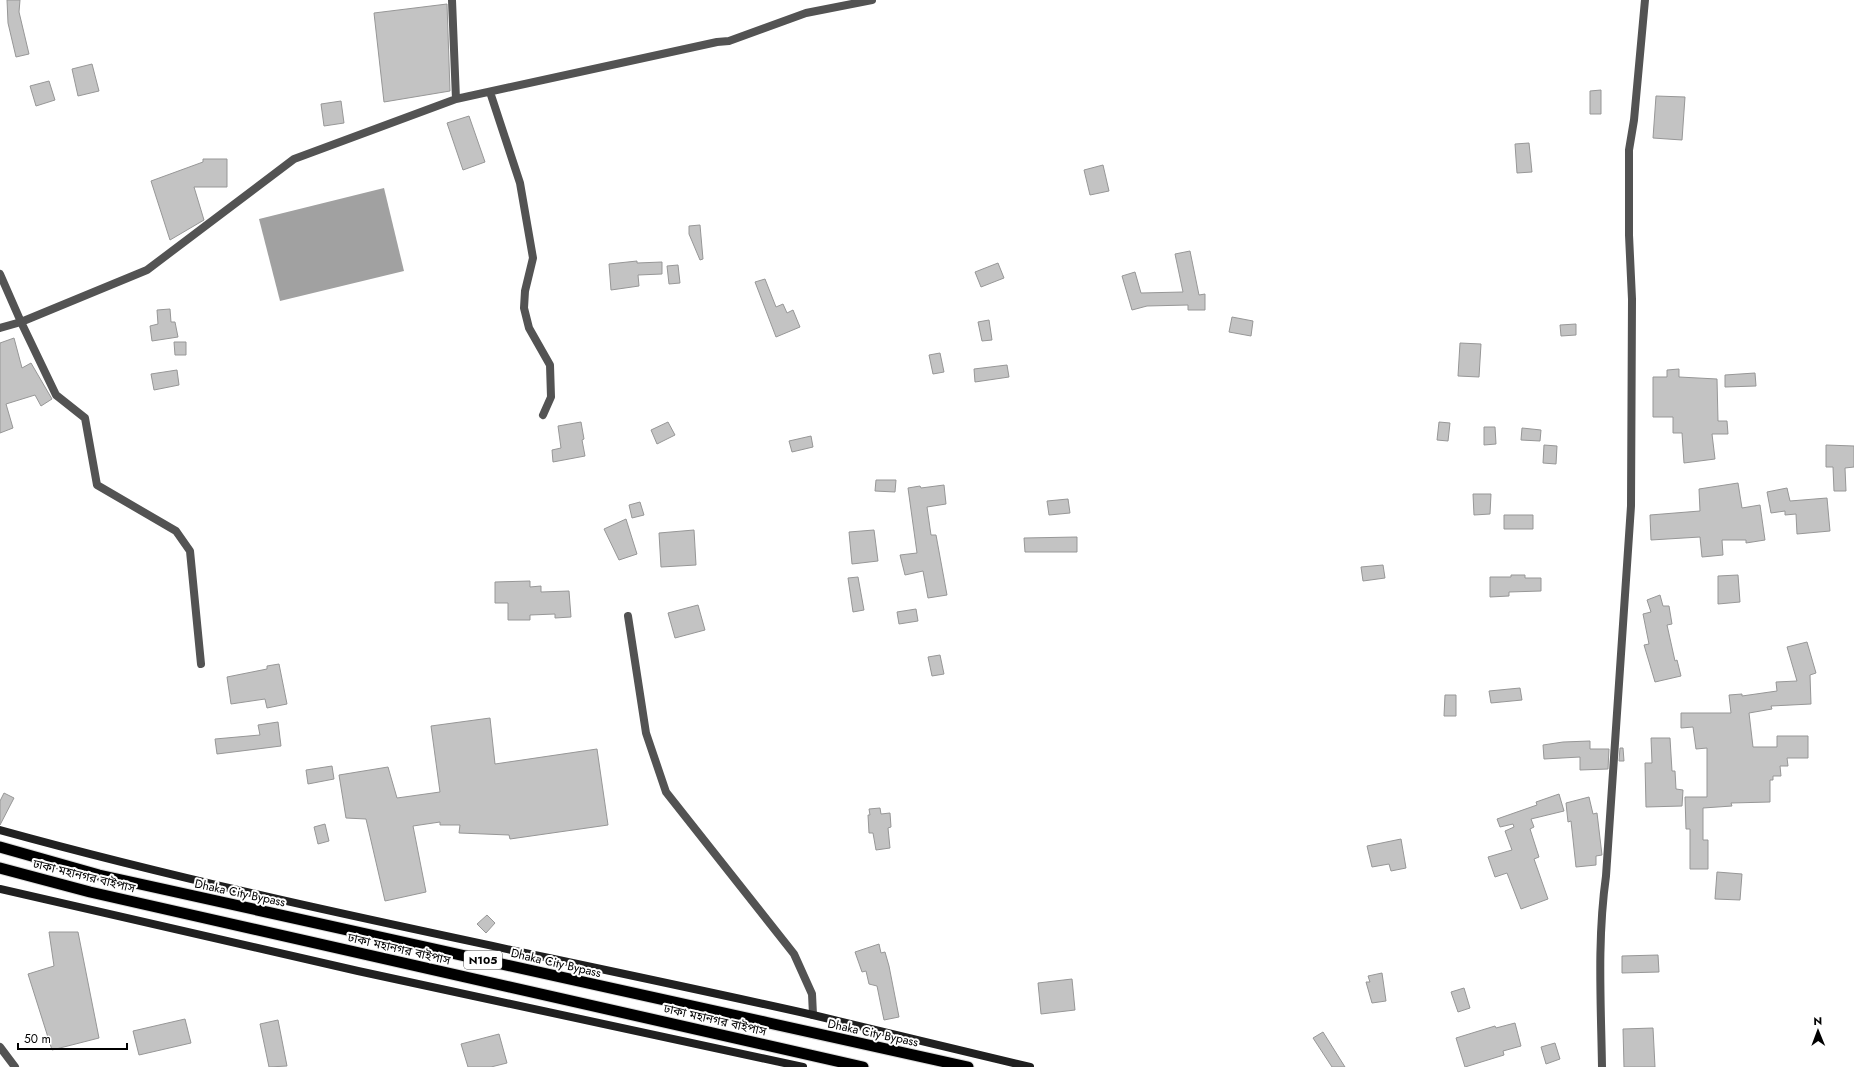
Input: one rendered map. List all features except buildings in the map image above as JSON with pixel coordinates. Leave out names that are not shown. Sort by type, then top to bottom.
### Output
[{"type":"highway","name":"Dhaka City Bypass","points":[[0,847],[99,875],[968,1067]]},
{"type":"highway","name":"ঢাকা মহানগর বাইপাস","points":[[0,868],[90,892],[863,1067]]},
{"type":"main road","points":[[0,830],[106,859],[373,922],[813,1015],[1030,1067]]},
{"type":"main road","points":[[0,889],[358,971],[803,1067]]},
{"type":"street","points":[[452,0],[456,99]]},
{"type":"street","points":[[0,328],[21,322],[147,270],[294,158],[456,99],[717,42],[729,41],[806,13],[872,0]]},
{"type":"street","points":[[1602,1067],[1600,992],[1601,913],[1606,869],[1632,506],[1632,299],[1629,235],[1629,150],[1634,120],[1645,0]]},
{"type":"street","points":[[490,92],[520,183],[531,251],[532,258],[525,291],[524,308],[529,328],[550,365],[551,397],[543,415]]},
{"type":"street","points":[[0,274],[56,395],[85,418],[97,485],[176,530],[190,551],[201,664]]},
{"type":"street","points":[[628,616],[646,733],[666,792],[794,954],[812,994],[813,1015]]},
{"type":"street","points":[[0,1047],[15,1067]]},
{"type":"shaded area","points":[[384,188],[404,271],[280,301],[259,219]]}]
